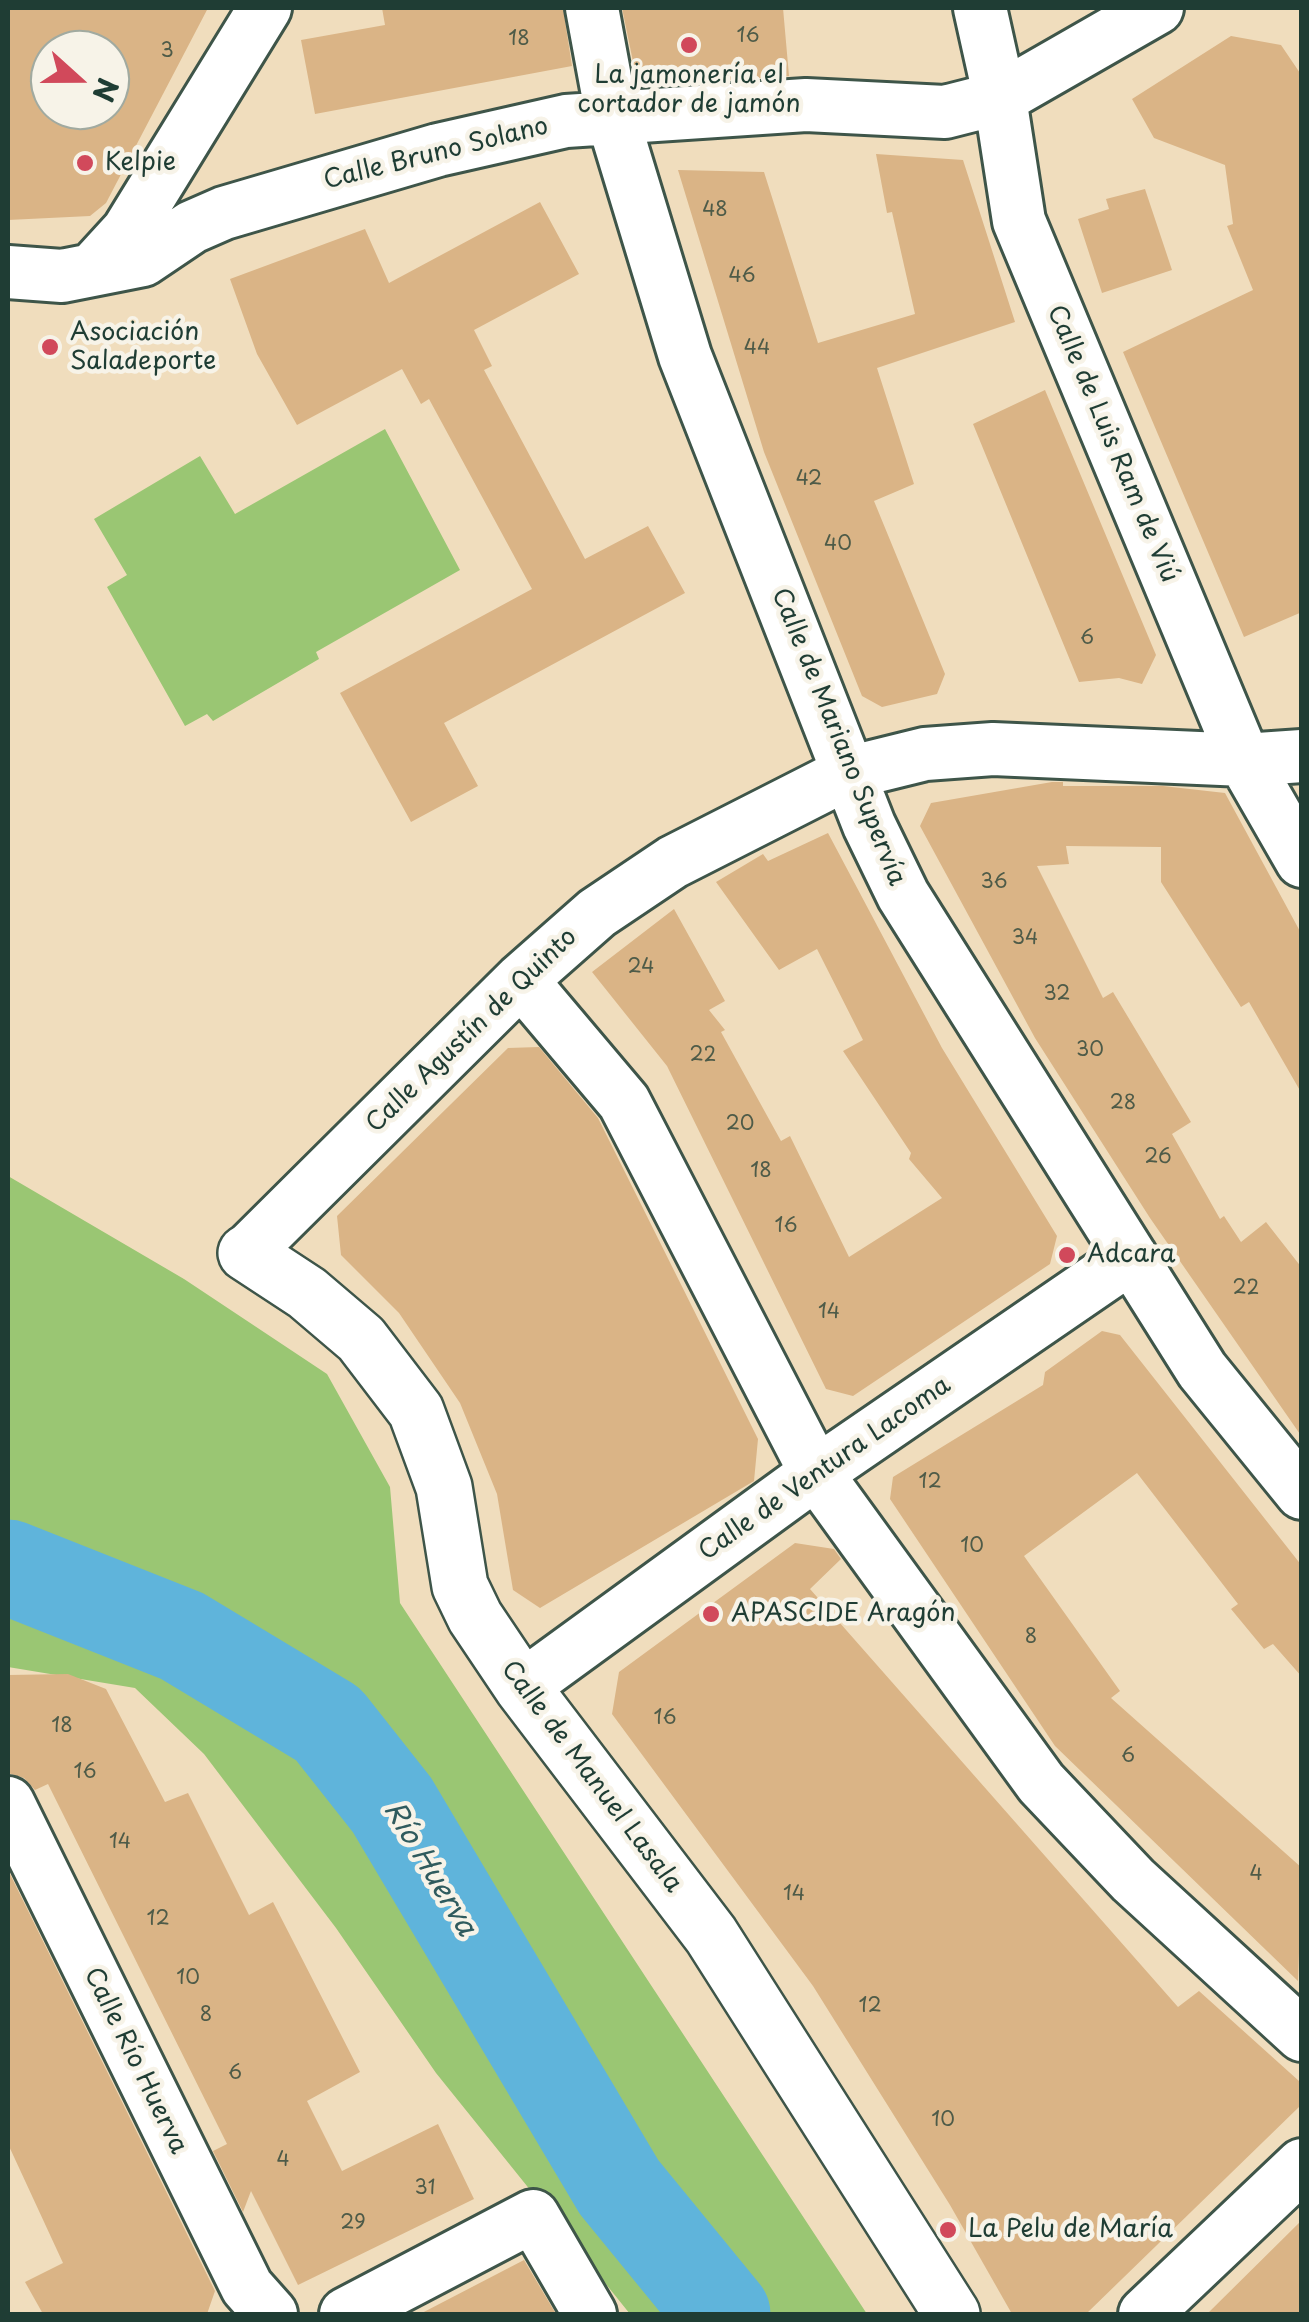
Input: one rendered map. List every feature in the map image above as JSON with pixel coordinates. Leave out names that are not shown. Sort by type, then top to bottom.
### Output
[{"type":"street","points":[[96,266],[128,231],[264,8]]},
{"type":"street","name":"Calle de Mariano Supervía","points":[[592,8],[612,116],[686,356],[848,773],[903,894],[1202,1370],[1302,1494]]},
{"type":"street","name":"Calle de Luis Ram de Viú","points":[[980,8],[1000,98],[1019,222],[1244,760],[1302,861]]},
{"type":"street","name":"Calle Bruno Solano","points":[[8,272],[62,276],[96,266],[143,260],[192,227],[224,212],[341,176],[548,125],[612,116],[806,106],[944,112],[1000,98],[1157,8]]},
{"type":"street","name":"Calle Agustín de Quinto","points":[[246,1253],[521,980],[598,913],[646,879],[848,773],[925,754],[993,749],[1244,760],[1302,756]]},
{"type":"street","points":[[521,980],[624,1102],[816,1473],[1041,1783],[1133,1880],[1302,2035]]},
{"type":"street","name":"Calle de Manuel Lasala","points":[[246,1253],[306,1293],[361,1339],[416,1411],[444,1488],[460,1586],[475,1617],[522,1687],[711,1935],[952,2314]]},
{"type":"street","name":"Calle de Ventura Lacoma","points":[[522,1687],[816,1473],[1132,1256]]},
{"type":"street","name":"Calle Río Huerva","points":[[8,1803],[247,2287],[270,2314]]},
{"type":"street","points":[[1145,2314],[1302,2165]]},
{"type":"street","points":[[346,2314],[533,2216],[590,2314]]},
{"type":"green space","points":[[385,429],[460,570],[316,652],[319,659],[213,721],[207,714],[185,726],[107,587],[127,575],[94,519],[200,456],[235,514]]},
{"type":"green space","points":[[8,1176],[184,1279],[327,1374],[390,1487],[400,1603],[867,2314],[630,2314],[436,2073],[336,1928],[204,1754],[135,1688],[8,1667]]},
{"type":"building","points":[[8,8],[208,8],[106,203],[90,216],[8,220]]},
{"type":"building","points":[[382,8],[563,8],[572,66],[315,114],[301,40],[385,25]]},
{"type":"building","points":[[622,8],[783,8],[789,76],[638,86]]},
{"type":"building","points":[[1231,36],[1281,45],[1302,76],[1302,612],[1244,637],[1123,352],[1253,290],[1227,226],[1233,224],[1225,165],[1154,138],[1132,99]]},
{"type":"building","points":[[876,154],[963,160],[1015,322],[877,368],[914,484],[874,501],[945,674],[937,694],[882,707],[862,696],[764,452],[678,170],[764,172],[818,343],[915,314],[892,212],[887,213]]},
{"type":"building","points":[[1145,189],[1172,270],[1102,293],[1078,219],[1109,209],[1106,199]]},
{"type":"building","points":[[540,202],[579,274],[474,330],[492,366],[484,370],[585,559],[648,526],[685,593],[444,723],[478,786],[411,822],[340,693],[532,589],[429,399],[421,404],[402,369],[297,425],[257,354],[230,279],[365,229],[389,283]]},
{"type":"building","points":[[1045,390],[1156,655],[1142,684],[1119,678],[1079,682],[973,424]]},
{"type":"building","points":[[1063,782],[1063,786],[1163,786],[1225,793],[1302,935],[1302,1094],[1249,1002],[1241,1007],[1161,882],[1161,847],[1066,846],[1069,864],[1037,866],[1103,998],[1113,992],[1191,1122],[1172,1134],[1220,1219],[1224,1216],[1241,1242],[1266,1222],[1302,1268],[1302,1437],[1150,1218],[1035,1038],[920,826],[931,803]]},
{"type":"building","points":[[828,833],[942,1048],[1057,1236],[1050,1264],[853,1396],[826,1389],[667,1066],[592,972],[674,909],[725,1001],[709,1010],[725,1030],[721,1032],[781,1141],[790,1136],[849,1257],[942,1198],[909,1159],[911,1153],[843,1051],[863,1040],[817,949],[779,970],[716,882],[763,854],[768,861]]},
{"type":"building","points":[[539,1047],[598,1118],[758,1439],[754,1481],[540,1608],[513,1590],[497,1494],[460,1403],[399,1313],[341,1255],[337,1216],[508,1048]]},
{"type":"building","points":[[1102,1331],[1120,1335],[1302,1566],[1302,1677],[1273,1644],[1264,1649],[1231,1609],[1238,1604],[1137,1473],[1024,1556],[1120,1691],[1111,1698],[1302,1868],[1298,1981],[1055,1746],[890,1499],[893,1477],[1043,1385],[1045,1372]]},
{"type":"building","points":[[795,1543],[834,1549],[841,1559],[810,1589],[1178,2007],[1199,1991],[1299,2081],[1299,2107],[1086,2314],[1012,2314],[950,2205],[813,1986],[612,1714],[619,1672]]},
{"type":"building","points":[[68,1674],[106,1689],[165,1802],[188,1793],[249,1915],[273,1902],[360,2072],[307,2101],[342,2171],[438,2124],[474,2199],[298,2285],[251,2191],[243,2212],[213,2151],[227,2144],[48,1784],[35,1790],[24,1778],[8,1773],[8,1675]]},
{"type":"building","points":[[8,1870],[215,2291],[207,2314],[43,2314],[25,2282],[63,2263],[8,2144]]},
{"type":"building","points":[[1302,2220],[1302,2314],[1207,2314]]},
{"type":"building","points":[[524,2260],[556,2314],[420,2314]]},
{"type":"waterway","name":"Río Huerva","points":[[8,1567],[182,1636],[328,1724],[392,1805],[619,2187],[723,2314]]},
{"type":"place","name":"La jamonería el cortador de jamón","points":[[689,45]]},
{"type":"place","name":"Kelpie","points":[[85,163]]},
{"type":"place","name":"Asociación Saladeporte","points":[[50,347]]},
{"type":"place","name":"Adcara","points":[[1067,1255]]},
{"type":"place","name":"APASCIDE Aragón","points":[[711,1614]]},
{"type":"place","name":"La Pelu de María","points":[[948,2230]]}]
